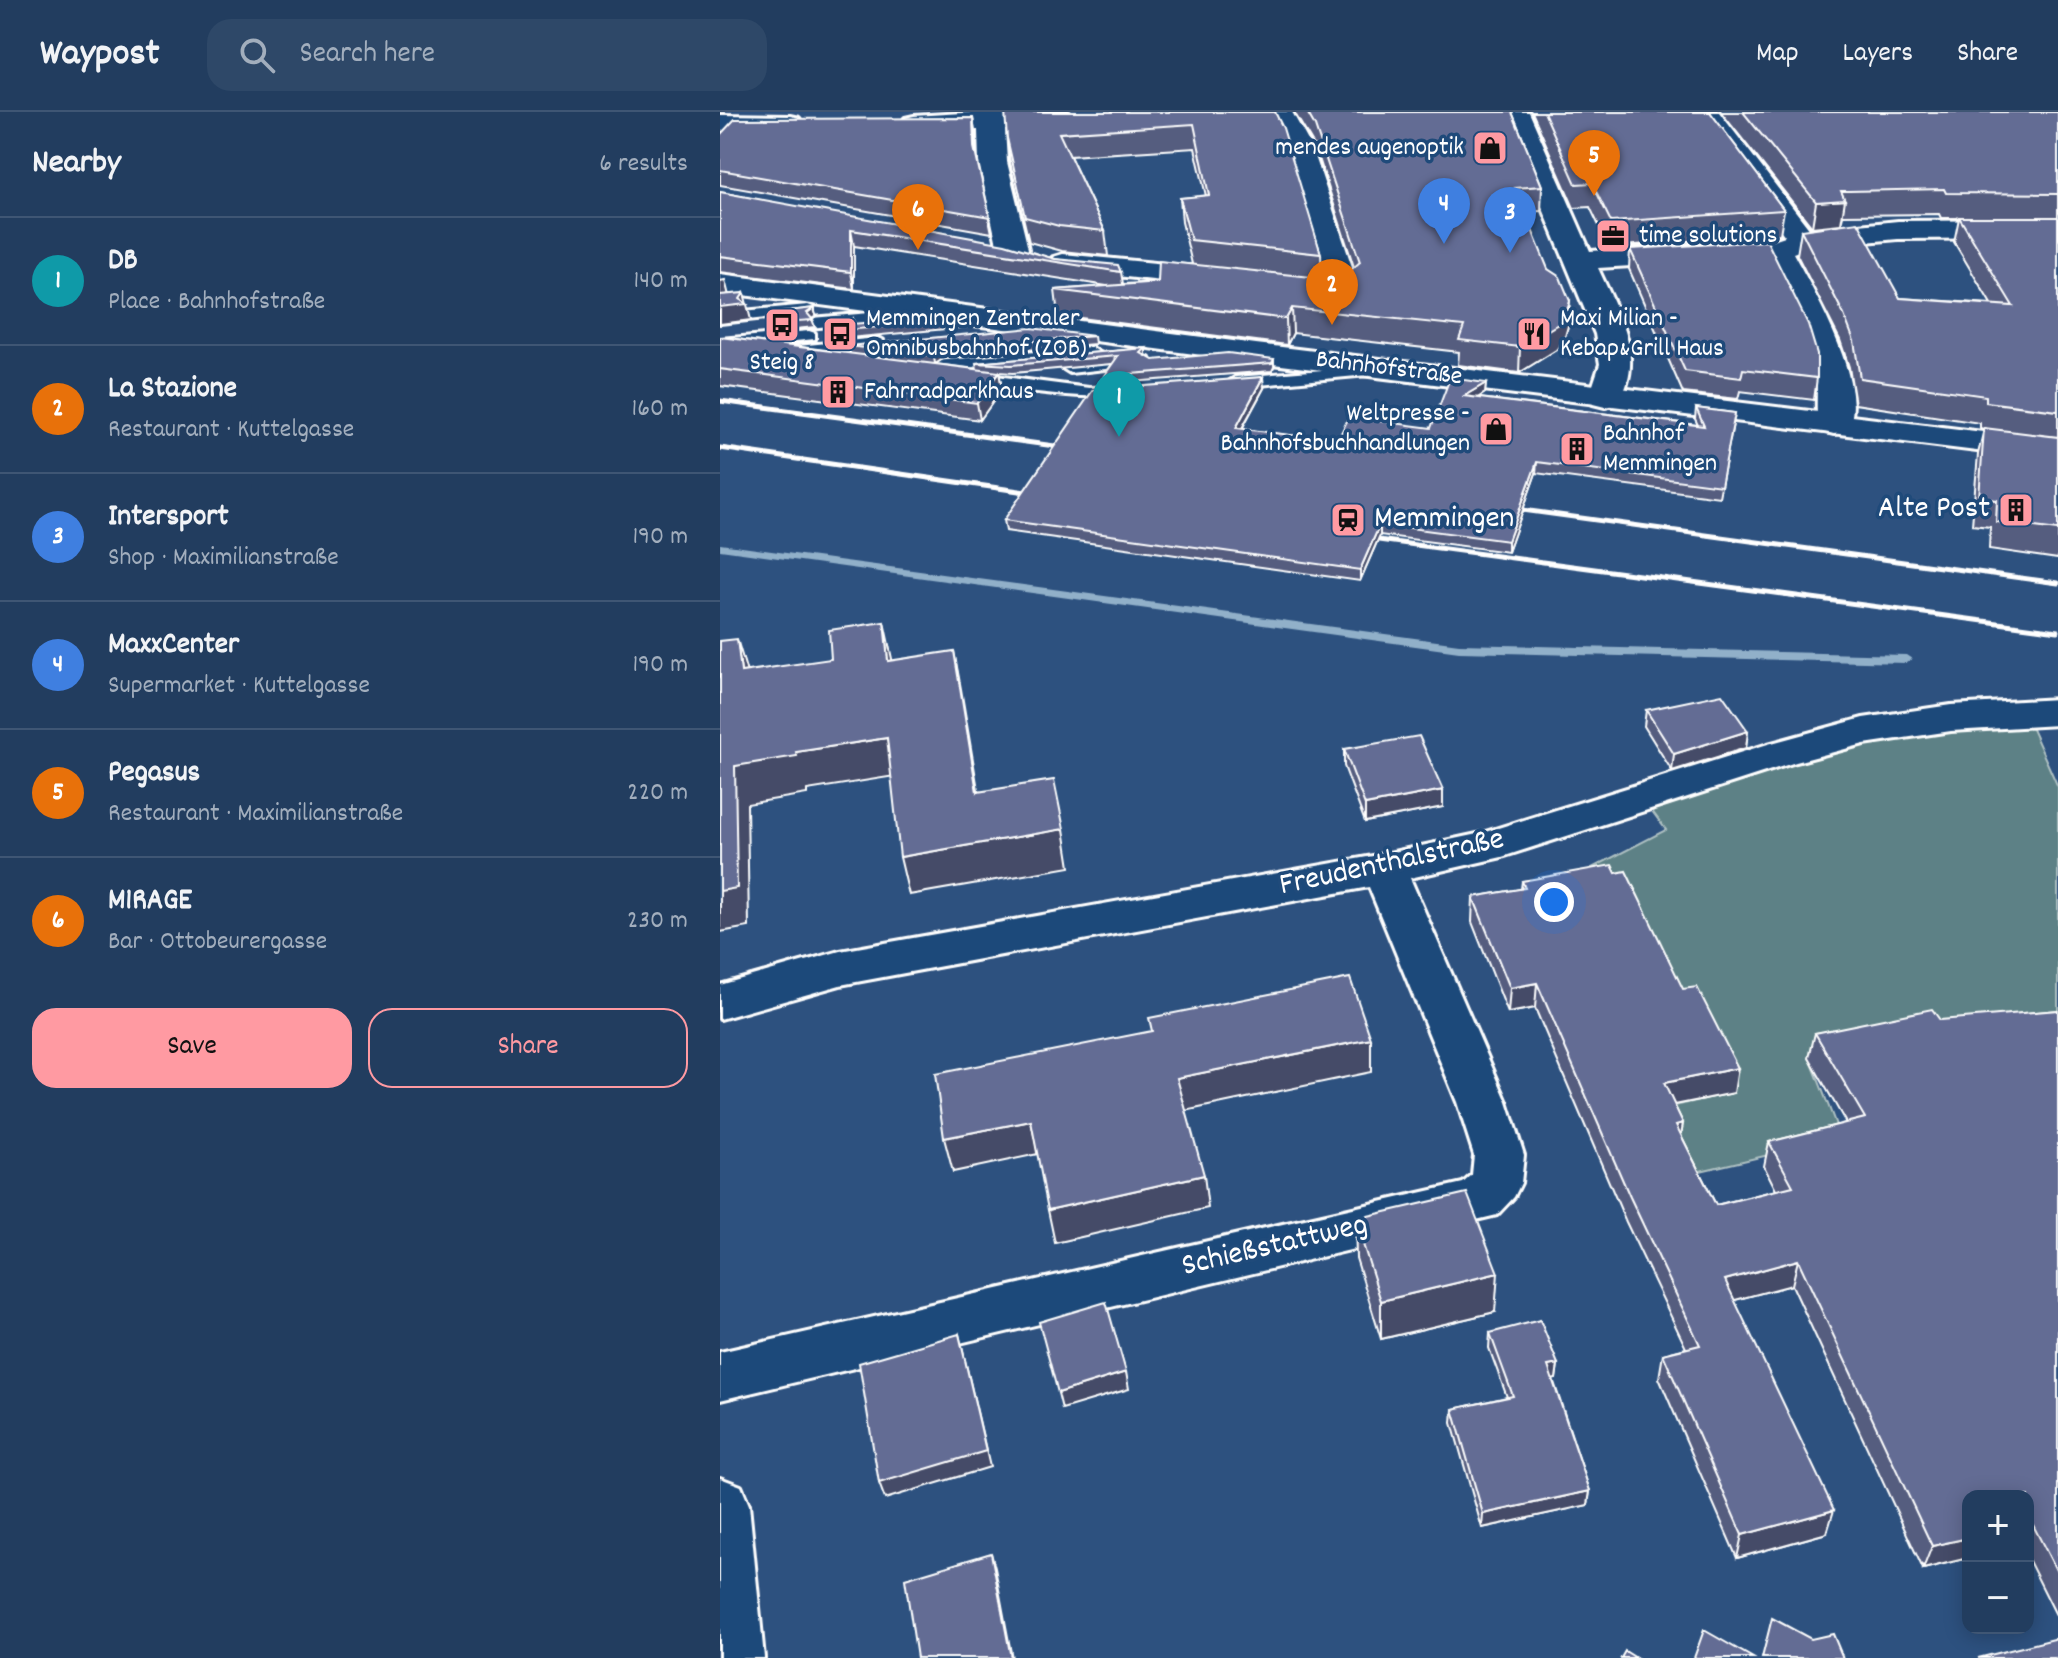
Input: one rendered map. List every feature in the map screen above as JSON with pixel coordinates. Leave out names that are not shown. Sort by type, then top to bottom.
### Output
[{"type":"street","points":[[984,244],[1058,263],[1324,293],[1343,285],[1300,150],[1279,112]]},
{"type":"street","points":[[1516,112],[1611,334],[1616,364],[1605,397]]},
{"type":"street","points":[[1706,112],[1789,244],[1825,347],[1837,405],[1834,424]]},
{"type":"street","points":[[991,117],[993,162],[1013,249]]},
{"type":"street","points":[[887,125],[991,117],[1085,118]]},
{"type":"street","points":[[720,123],[819,124]]},
{"type":"street","points":[[1579,260],[1789,244],[1898,230],[2058,229]]},
{"type":"street","name":"Bahnhofstraße","points":[[720,283],[938,312],[993,327],[1058,327],[1192,344],[1243,360],[1319,360],[2058,451]]},
{"type":"street","name":"Freudenthalstraße","points":[[720,1002],[840,968],[1384,869],[1487,847],[1827,739],[1951,718],[2058,712]]},
{"type":"street","name":"Schießstattweg","points":[[720,1376],[1479,1200],[1496,1183],[1499,1155],[1482,1102],[1384,869]]},
{"type":"street","points":[[720,1505],[733,1658]]},
{"type":"lane","points":[[720,305],[819,297]]},
{"type":"lane","points":[[720,318],[877,304]]},
{"type":"lane","points":[[720,331],[938,312]]},
{"type":"lane","points":[[720,345],[993,327]]},
{"type":"lane","points":[[777,353],[894,358],[1121,335]]},
{"type":"lane","points":[[720,345],[848,361],[1192,344]]},
{"type":"lane","points":[[894,358],[969,377],[1089,393],[1143,390]]},
{"type":"lane","points":[[969,377],[1243,360]]},
{"type":"lane","points":[[1221,383],[1390,370]]},
{"type":"lane","points":[[1033,385],[1161,374]]},
{"type":"green space","points":[[1998,714],[2032,729],[2058,787],[2058,1034],[1810,1058],[1841,1138],[1687,1174],[1661,1109],[1705,1099],[1563,883],[1666,830],[1643,799],[1717,776]]},
{"type":"building","points":[[1005,112],[1275,112],[1283,128],[1321,254],[1191,240],[1180,198],[1209,195],[1194,124],[1059,133],[1105,231],[1059,226],[1025,217],[1007,138]]},
{"type":"building","points":[[1307,112],[1512,112],[1542,186],[1515,188],[1548,269],[1560,277],[1570,301],[1566,314],[1558,324],[1520,347],[1459,340],[1464,326],[1292,308],[1286,319],[1055,290],[1158,282],[1159,261],[1331,279],[1345,275],[1360,262],[1315,126]]},
{"type":"building","points":[[1544,112],[1710,112],[1784,210],[1611,222],[1592,183],[1576,184]]},
{"type":"building","points":[[1743,112],[2058,112],[2058,194],[1946,193],[1944,189],[1841,191],[1845,200],[1816,202]]},
{"type":"building","points":[[973,118],[974,147],[990,217],[720,170],[720,135],[735,119]]},
{"type":"building","points":[[720,192],[1005,244],[1055,259],[1118,265],[1121,272],[851,230],[851,272],[720,256]]},
{"type":"building","points":[[1959,217],[2058,217],[2058,411],[1986,402],[1986,396],[1860,378],[1854,341],[1844,315],[1801,230],[1858,222],[1900,298],[2013,306]]},
{"type":"building","points":[[1767,241],[1808,324],[1817,354],[1817,378],[1743,369],[1741,378],[1685,371],[1630,249]]},
{"type":"building","points":[[744,293],[740,299],[747,304],[720,307],[720,295]]},
{"type":"building","points":[[814,308],[807,313],[813,320],[784,322],[784,314],[780,312]]},
{"type":"building","points":[[943,316],[966,319],[847,330],[846,319],[853,319],[853,324]]},
{"type":"building","points":[[1031,328],[1094,336],[944,349],[934,356],[848,346]]},
{"type":"building","points":[[720,337],[999,372],[977,403],[720,369]]},
{"type":"building","points":[[1146,348],[1141,353],[1153,360],[1228,353],[1274,359],[1272,363],[1104,376],[1118,356],[1011,365],[976,363]]},
{"type":"building","points":[[1263,377],[1236,428],[1337,441],[1349,417],[1431,428],[1450,378],[1486,383],[1464,396],[1704,426],[1696,408],[1735,413],[1721,486],[1537,462],[1508,541],[1380,524],[1360,570],[1004,520],[1093,390]]},
{"type":"building","points":[[1984,428],[2058,437],[2058,530],[1996,522],[1997,500],[1979,498]]},
{"type":"building","points":[[884,622],[888,661],[954,651],[977,792],[1054,780],[1064,829],[900,857],[887,738],[796,752],[797,756],[735,766],[737,888],[720,891],[720,641],[737,639],[741,672],[831,659],[829,630]]},
{"type":"building","points":[[1722,694],[1748,731],[1674,754],[1646,710]]},
{"type":"building","points":[[1419,736],[1443,790],[1365,805],[1344,749]]},
{"type":"building","points":[[1612,865],[1616,873],[1626,871],[1683,989],[1697,987],[1738,1068],[1664,1083],[1683,1123],[1676,1125],[1716,1205],[1793,1186],[1769,1142],[1865,1118],[1815,1033],[1932,1009],[1940,1020],[2058,1010],[2058,1574],[2034,1527],[2034,1490],[1962,1490],[1962,1539],[1932,1546],[1798,1260],[1725,1280],[1834,1510],[1742,1535],[1663,1354],[1700,1345],[1630,1197],[1537,983],[1510,988],[1473,897],[1525,888],[1522,881]]},
{"type":"building","points":[[1350,978],[1371,1039],[1177,1078],[1204,1175],[1048,1210],[1031,1121],[944,1138],[935,1074],[1152,1031],[1149,1018]]},
{"type":"building","points":[[1467,1193],[1498,1273],[1381,1301],[1355,1219]]},
{"type":"building","points":[[1106,1302],[1126,1372],[1058,1393],[1039,1322]]},
{"type":"building","points":[[1540,1320],[1558,1364],[1548,1366],[1590,1491],[1483,1514],[1453,1409],[1513,1396],[1490,1333]]},
{"type":"building","points":[[959,1334],[986,1451],[879,1483],[859,1363]]},
{"type":"building","points":[[991,1553],[1011,1658],[917,1658],[905,1579]]},
{"type":"building","points":[[1772,1618],[1811,1639],[1833,1634],[1843,1658],[1762,1658]]},
{"type":"building","points":[[1704,1630],[1753,1658],[1694,1658]]},
{"type":"building","points":[[2058,1638],[2058,1658],[1978,1658]]},
{"type":"building","points":[[1625,1651],[1636,1658],[1621,1658]]},
{"type":"waterway","points":[[720,547],[1459,648],[1906,659]]},
{"type":"railway","points":[[720,401],[1077,449]]},
{"type":"railway","points":[[720,448],[1047,495]]},
{"type":"railway","points":[[1501,507],[2058,583]]},
{"type":"railway","points":[[1356,537],[2058,631]]},
{"type":"place","name":"mendes augenoptik","points":[[1490,148]]},
{"type":"place","name":"Pegasus","points":[[1594,196]]},
{"type":"place","name":"time solutions","points":[[1613,236]]},
{"type":"place","name":"MaxxCenter","points":[[1444,244]]},
{"type":"place","name":"M1RAGE","points":[[918,250]]},
{"type":"place","name":"Intersport","points":[[1510,253]]},
{"type":"place","name":"Steig 8","points":[[782,325]]},
{"type":"place","name":"La Stazione","points":[[1332,325]]},
{"type":"place","name":"Memmingen Zentraler Omnibusbahnhof (ZOB)","points":[[840,334]]},
{"type":"place","name":"Maxi Milian - Kebap&Grill Haus","points":[[1534,334]]},
{"type":"place","name":"Fahrradparkhaus","points":[[838,392]]},
{"type":"place","name":"Weltpresse - Bahnhofsbuchhandlungen","points":[[1496,429]]},
{"type":"place","name":"DB","points":[[1119,437]]},
{"type":"place","name":"Bahnhof Memmingen","points":[[1577,449]]},
{"type":"place","name":"Alte Post","points":[[2016,510]]},
{"type":"place","name":"Memmingen","points":[[1348,520]]}]
